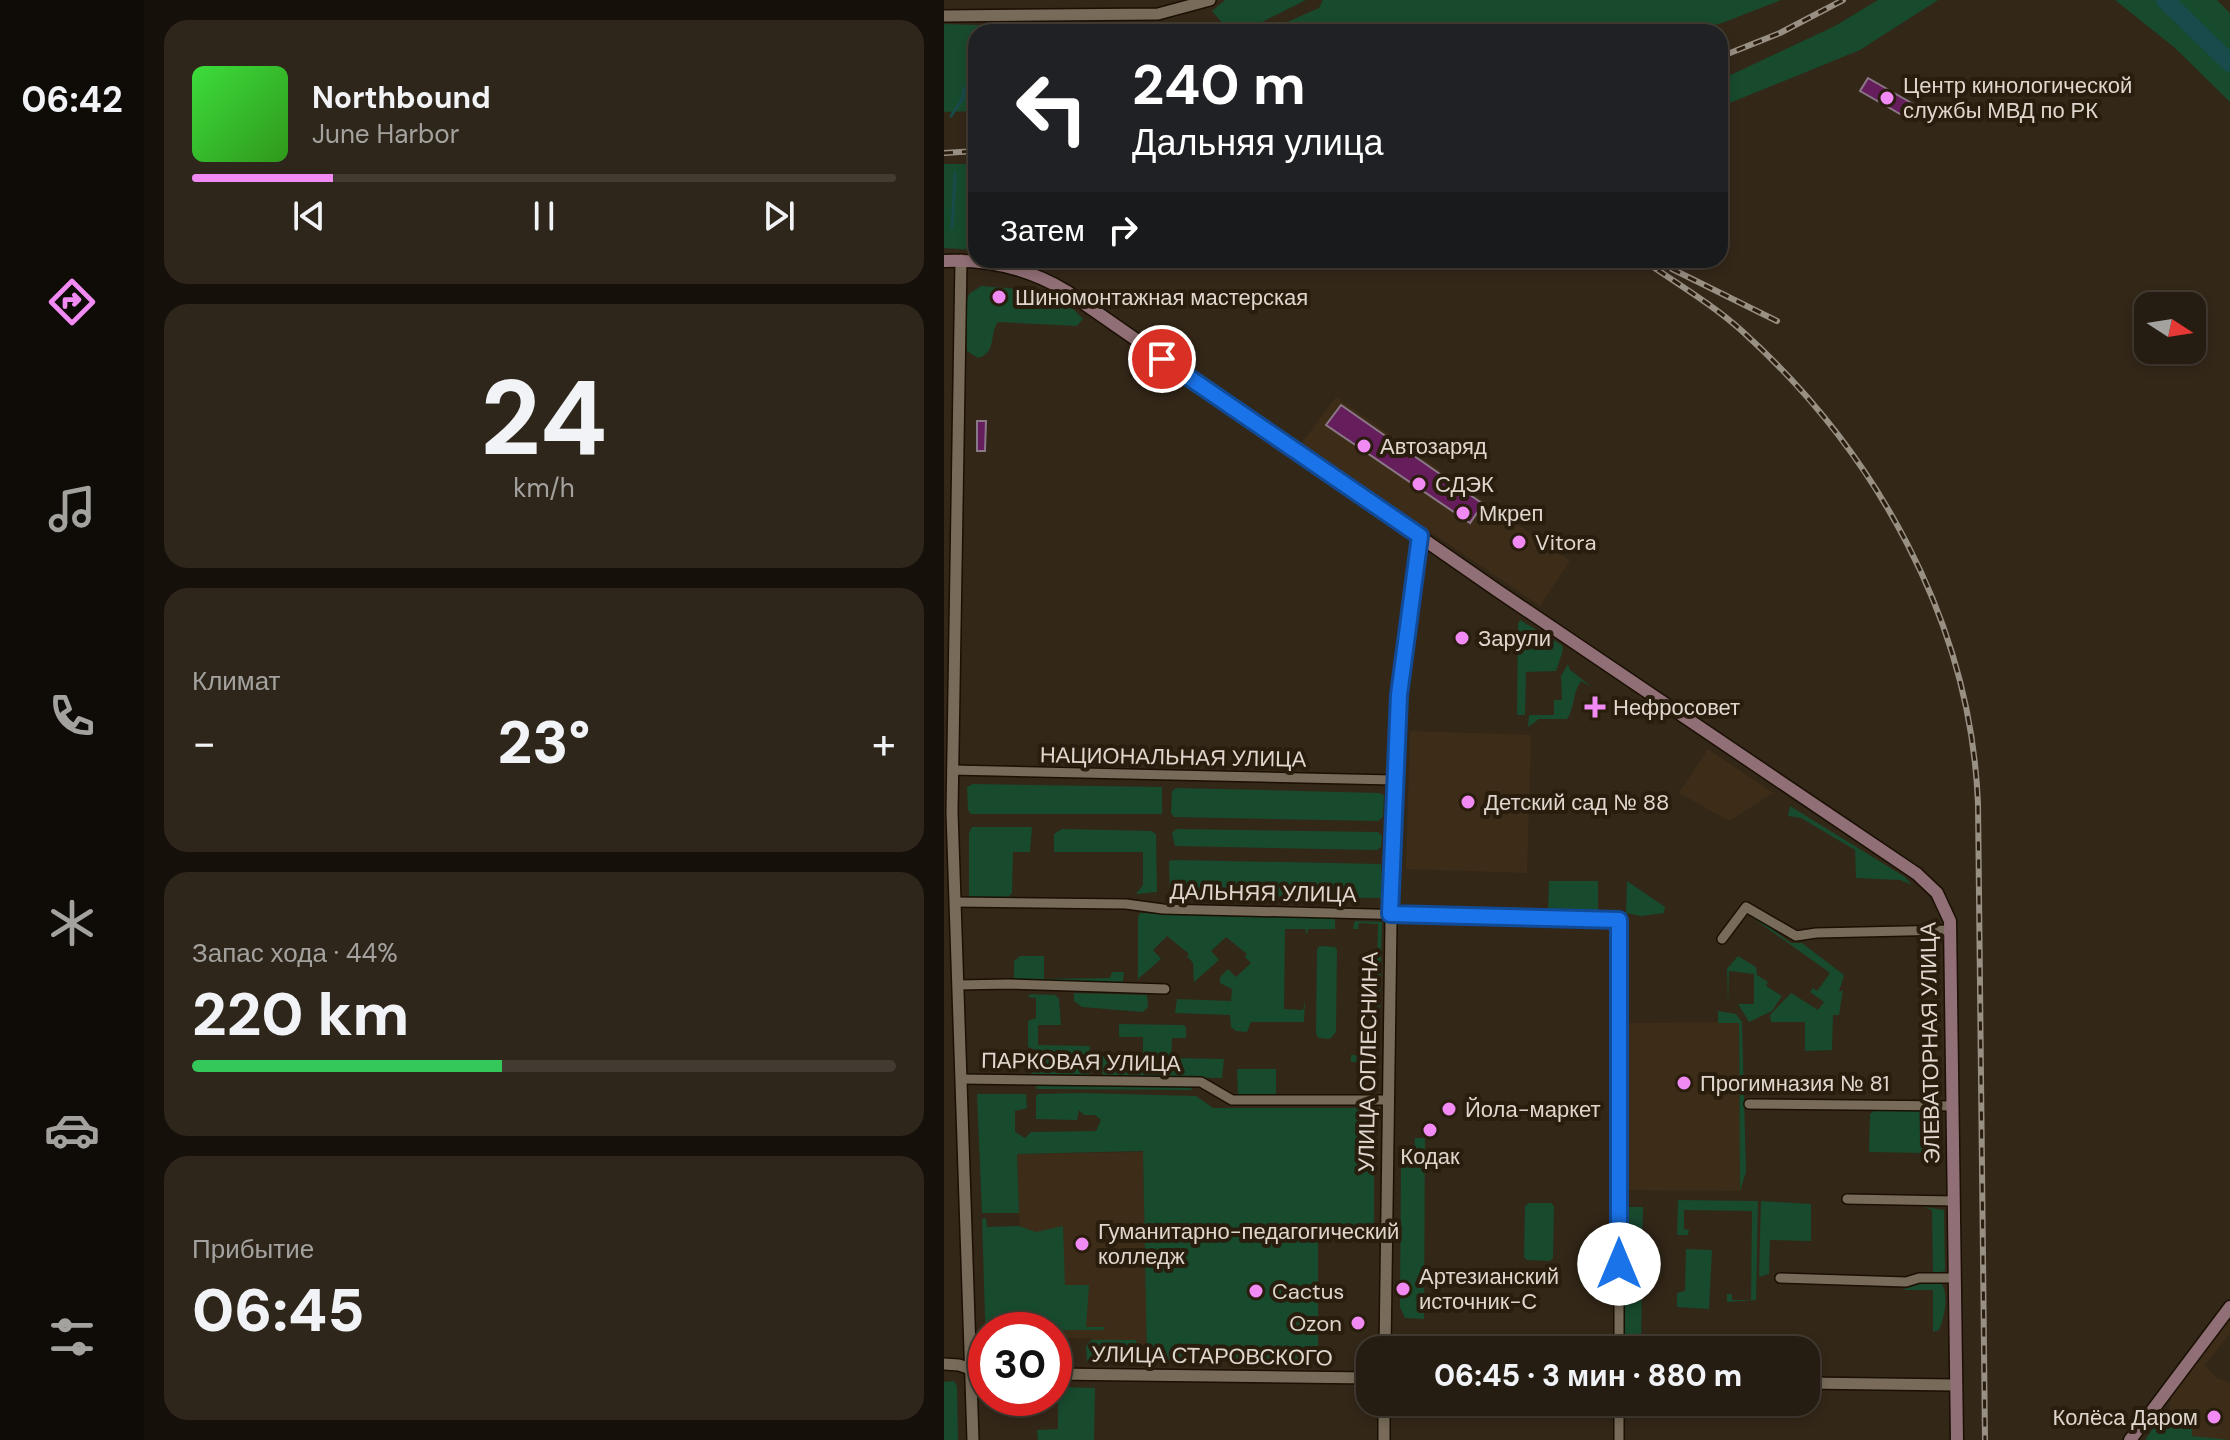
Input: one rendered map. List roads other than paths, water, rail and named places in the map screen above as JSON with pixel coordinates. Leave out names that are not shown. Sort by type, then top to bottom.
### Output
[{"type":"main road","name":"ЭЛЕВАТОРНАЯ УЛИЦА","points":[[944,261],[968,261]]},
{"type":"main road","name":"ЭЛЕВАТОРНАЯ УЛИЦА","points":[[1007,268],[1066,291],[1917,874],[1942,901],[1950,930],[1957,1440]]},
{"type":"main road","points":[[2130,1440],[2230,1307]]},
{"type":"street","points":[[944,16],[1158,14],[1210,0]]},
{"type":"street","points":[[961,260],[949,847],[955,902],[969,1312]]},
{"type":"street","name":"УЛИЦА ОПЛЕСНИНА","points":[[1385,1336],[1393,780],[1404,652],[1420,536]]},
{"type":"street","name":"НАЦИОНАЛЬНАЯ УЛИЦА","points":[[952,770],[1393,780]]},
{"type":"street","name":"ДАЛЬНЯЯ УЛИЦА","points":[[955,902],[1126,904],[1163,909],[1619,920],[1619,1336]]},
{"type":"street","points":[[1722,939],[1746,907],[1796,936],[1950,930]]},
{"type":"street","points":[[958,985],[1165,989]]},
{"type":"street","name":"ПАРКОВАЯ УЛИЦА","points":[[961,1079],[1201,1082],[1232,1100],[1387,1100]]},
{"type":"street","points":[[1749,1104],[1953,1106]]},
{"type":"street","points":[[1847,1199],[1953,1201]]},
{"type":"street","points":[[1780,1278],[1906,1282],[1919,1278],[1954,1278]]},
{"type":"street","points":[[944,1364],[968,1368]]},
{"type":"street","name":"УЛИЦА СТАРОВСКОГО","points":[[1072,1374],[1356,1378]]},
{"type":"street","points":[[1820,1383],[1955,1385]]},
{"type":"street","points":[[972,1416],[973,1440]]},
{"type":"street","points":[[1384,1416],[1384,1440]]},
{"type":"street","points":[[1619,1416],[1619,1440]]},
{"type":"waterway","points":[[2165,0],[2230,63]]},
{"type":"waterway","points":[[951,116],[963,98],[964,89],[968,87]]},
{"type":"waterway","points":[[952,228],[955,174]]},
{"type":"railway","points":[[1728,54],[1780,33],[1843,0]]},
{"type":"railway","points":[[944,153],[968,152]]},
{"type":"railway","points":[[1655,268],[1742,331],[1790,379],[1834,430],[1874,486],[1908,545],[1936,606],[1957,670],[1971,736],[1978,804],[1985,1440]]},
{"type":"railway","points":[[1672,269],[1777,321]]},
{"type":"place","name":"Центр кинологической службы МВД по РК","points":[[1887,98]]},
{"type":"place","name":"Шиномонтажная мастерская","points":[[999,297]]},
{"type":"place","name":"Автозаряд","points":[[1364,446]]},
{"type":"place","name":"СДЭК","points":[[1419,484]]},
{"type":"place","name":"Мкреп","points":[[1463,513]]},
{"type":"place","name":"Vitora","points":[[1519,542]]},
{"type":"place","name":"Зарули","points":[[1462,638]]},
{"type":"place","name":"Нефросовет","points":[[1595,707]]},
{"type":"place","name":"Детский сад № 88","points":[[1468,802]]},
{"type":"place","name":"Прогимназия № 81","points":[[1684,1083]]},
{"type":"place","name":"Йола-маркет","points":[[1449,1109]]},
{"type":"place","name":"Кодак","points":[[1430,1130]]},
{"type":"place","name":"Гуманитарно-педагогический колледж","points":[[1082,1244]]},
{"type":"place","name":"Артезианский источник-С","points":[[1403,1289]]},
{"type":"place","name":"Cactus","points":[[1256,1291]]},
{"type":"place","name":"Ozon","points":[[1358,1323]]},
{"type":"place","name":"Колёса Даром","points":[[2214,1417]]}]
